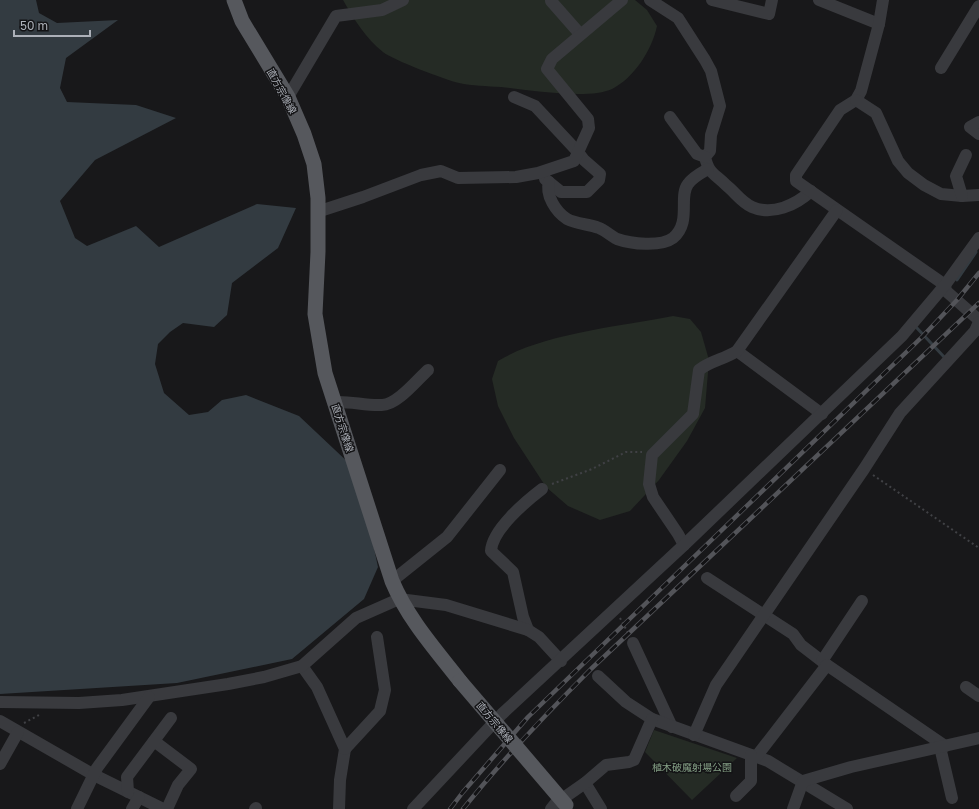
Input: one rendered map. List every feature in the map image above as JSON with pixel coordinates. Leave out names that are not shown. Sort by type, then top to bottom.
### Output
[{"type":"main road","name":"直方宗像線","points":[[234,0],[242,21],[288,97],[304,134],[314,164],[318,198],[316,212],[318,252],[315,314],[325,373],[392,581],[400,599],[414,622],[460,681],[568,807]]},
{"type":"street","points":[[288,97],[336,16],[382,10],[403,0]]},
{"type":"street","points":[[316,212],[421,176],[441,171],[458,178],[516,177],[538,173],[574,161],[589,128],[588,119],[547,69],[552,59],[622,0]]},
{"type":"street","points":[[650,0],[678,18],[711,72],[720,106],[711,135],[710,151],[705,157]]},
{"type":"street","points":[[712,0],[768,14],[772,0]]},
{"type":"street","points":[[819,0],[879,24]]},
{"type":"street","points":[[694,735],[716,685],[864,469],[900,413],[975,331],[979,321],[946,291],[945,285],[796,180],[796,175],[840,110],[856,100],[861,91],[879,24],[883,0]]},
{"type":"street","points":[[551,1],[580,34]]},
{"type":"street","points":[[942,68],[979,6]]},
{"type":"street","points":[[514,97],[535,106],[584,160],[600,174],[599,180],[587,192],[561,192],[538,173]]},
{"type":"street","points":[[856,100],[876,113],[898,161],[908,173],[924,185],[941,194],[962,196],[979,195]]},
{"type":"street","points":[[670,117],[697,154],[705,157]]},
{"type":"street","points":[[979,122],[970,127],[979,134]]},
{"type":"street","points":[[962,196],[956,176],[966,155]]},
{"type":"street","points":[[705,157],[708,169],[735,195],[752,207],[770,210],[786,207],[802,199],[811,191]]},
{"type":"street","points":[[549,182],[550,198],[566,218],[600,228],[618,239],[638,244],[650,244],[665,242],[673,238],[678,232],[685,212],[685,191],[688,184],[708,169]]},
{"type":"street","points":[[684,545],[653,497],[649,484],[652,455],[693,414],[698,370],[704,366],[728,357],[737,351],[837,210]]},
{"type":"street","points":[[413,809],[502,714],[561,661],[684,545],[902,336],[945,285],[979,238]]},
{"type":"street","points":[[737,351],[822,414]]},
{"type":"street","points":[[335,402],[346,401],[383,406],[393,403],[428,370]]},
{"type":"street","points":[[392,581],[447,537],[500,470]]},
{"type":"street","points":[[528,630],[523,617],[513,572],[491,551],[491,543],[519,506],[542,489]]},
{"type":"street","points":[[707,578],[794,634],[801,645],[824,663],[943,746],[952,798]]},
{"type":"street","points":[[0,702],[79,703],[149,697],[228,684],[302,666],[356,618],[400,599],[446,605],[528,630],[539,637],[561,661]]},
{"type":"street","points":[[736,796],[751,781],[754,756],[824,663],[862,601]]},
{"type":"street","points":[[345,749],[380,711],[385,690],[378,637]]},
{"type":"street","points":[[634,643],[672,727]]},
{"type":"street","points":[[302,666],[317,687],[345,749],[340,780],[339,809]]},
{"type":"street","points":[[598,676],[626,702],[652,719],[768,761],[847,809]]},
{"type":"street","points":[[966,687],[979,696]]},
{"type":"street","points":[[77,809],[94,775],[149,697]]},
{"type":"street","points":[[132,809],[133,794],[127,777],[170,718]]},
{"type":"street","points":[[551,809],[555,804],[585,783],[606,765],[634,760],[652,719]]},
{"type":"street","points":[[0,721],[94,775],[163,809]]},
{"type":"street","points":[[0,764],[18,732]]},
{"type":"street","points":[[803,781],[851,767],[979,738]]},
{"type":"street","points":[[154,741],[191,769],[178,785],[166,809]]},
{"type":"street","points":[[793,809],[803,781]]},
{"type":"street","points":[[585,783],[601,809]]},
{"type":"path","points":[[542,489],[556,481],[592,469],[626,452],[640,451],[652,455]]},
{"type":"path","points":[[864,469],[979,548]]},
{"type":"path","points":[[615,610],[634,643]]},
{"type":"path","points":[[18,732],[20,726],[28,719],[48,711],[54,703]]},
{"type":"green space","points":[[343,0],[635,0],[647,10],[657,26],[651,44],[635,71],[612,89],[589,94],[542,92],[464,84],[408,65],[389,56],[371,41]]},
{"type":"green space","points":[[673,316],[690,319],[701,332],[709,360],[705,408],[687,441],[659,480],[630,511],[600,520],[568,506],[546,487],[514,438],[498,406],[492,379],[498,361],[536,344],[582,332]]},
{"type":"green space","name":"植木破魔射場公園","points":[[654,730],[737,758],[692,800],[645,752]]},
{"type":"shaded area","points":[[0,0],[36,0],[39,13],[57,23],[118,20],[66,58],[60,88],[67,102],[136,105],[176,118],[95,160],[60,201],[75,238],[87,246],[136,226],[159,247],[257,204],[296,208],[278,248],[232,283],[227,315],[214,327],[183,323],[170,332],[158,344],[155,364],[164,393],[189,415],[208,412],[222,400],[246,395],[299,416],[352,466],[365,506],[378,567],[364,599],[292,659],[177,683],[0,694]]},
{"type":"waterway","points":[[957,280],[976,252]]},
{"type":"waterway","points":[[916,327],[945,358]]},
{"type":"railway","points":[[450,809],[528,717],[923,336],[957,300],[979,273]]},
{"type":"railway","points":[[463,809],[525,737],[591,669],[979,303]]}]
